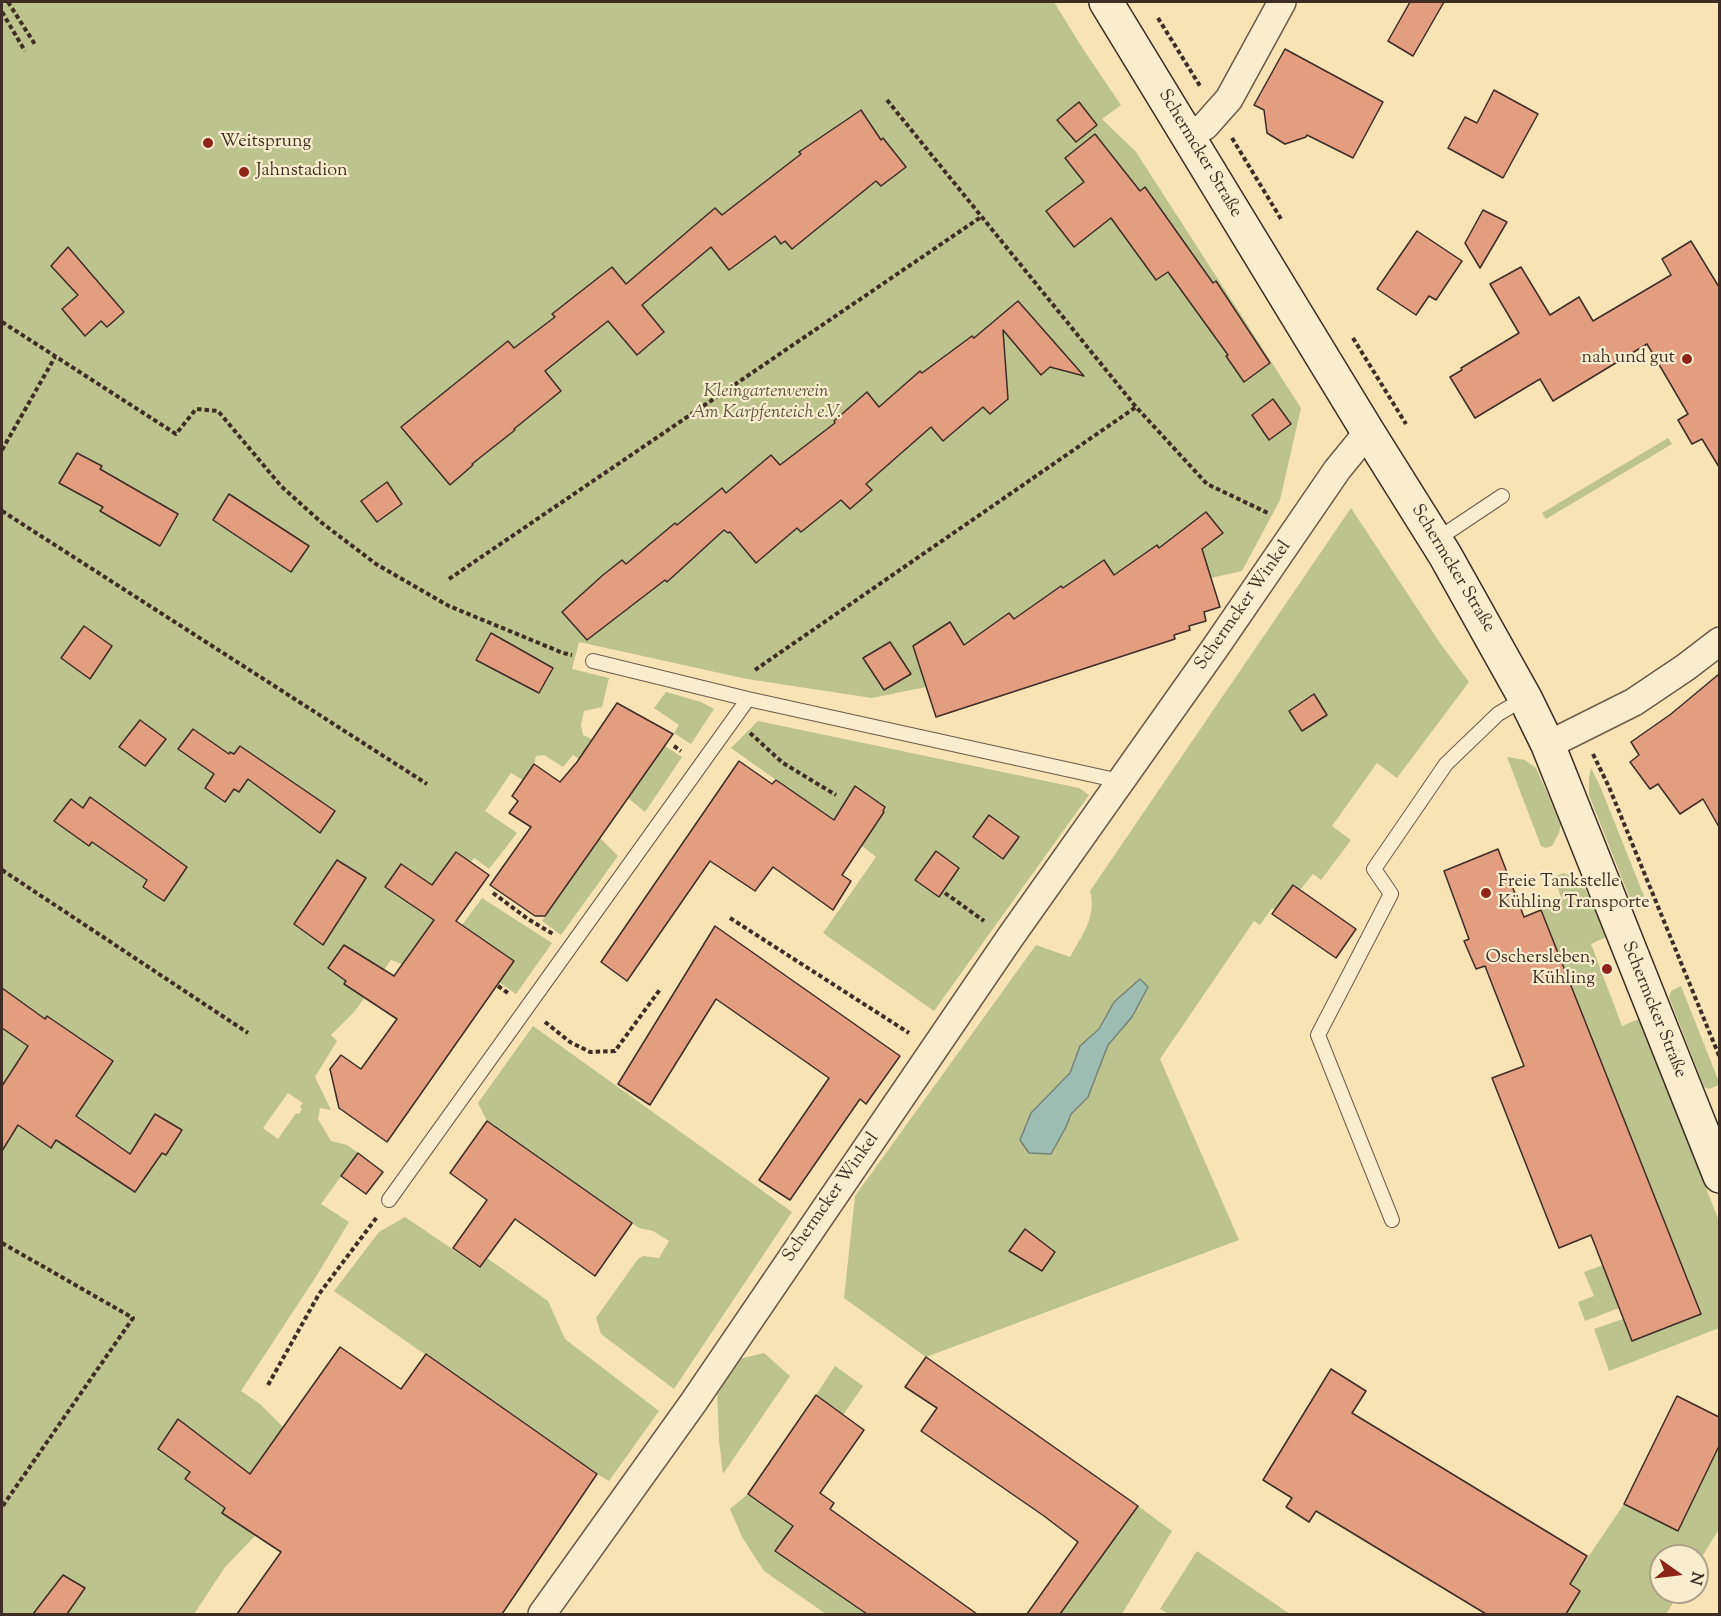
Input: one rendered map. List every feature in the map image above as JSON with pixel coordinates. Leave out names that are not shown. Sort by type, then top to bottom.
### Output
[{"type":"main road","name":"Schermcker Straße","points":[[1106,2],[1436,540],[1497,644],[1548,745],[1719,1176]]},
{"type":"street","points":[[1188,136],[1205,126],[1229,99],[1282,2]]},
{"type":"street","name":"Schermcker Winkel","points":[[542,1614],[693,1403],[1009,939],[1215,648],[1337,470],[1368,432]]},
{"type":"street","points":[[1548,745],[1634,702],[1686,667],[1719,641]]},
{"type":"lane","points":[[1436,540],[1502,496]]},
{"type":"lane","points":[[593,661],[748,699],[1120,781]]},
{"type":"lane","points":[[1392,1220],[1318,1035],[1391,894],[1374,869],[1446,764],[1498,714],[1525,698]]},
{"type":"lane","points":[[389,1200],[748,699]]},
{"type":"path","points":[[8,2],[36,46]]},
{"type":"path","points":[[2,12],[25,51]]},
{"type":"path","points":[[887,100],[1136,407],[1206,484],[1298,528]]},
{"type":"path","points":[[449,579],[981,217]]},
{"type":"path","points":[[2,322],[176,434],[196,409],[218,411],[281,486],[322,523],[376,564],[449,606],[563,653],[593,661]]},
{"type":"path","points":[[2,450],[55,357]]},
{"type":"path","points":[[755,670],[1136,407]]},
{"type":"path","points":[[2,511],[427,784]]},
{"type":"path","points":[[734,718],[783,763],[836,795]]},
{"type":"path","points":[[2,870],[248,1033]]},
{"type":"path","points":[[492,893],[572,946]]},
{"type":"path","points":[[945,893],[1009,939]]},
{"type":"path","points":[[730,918],[936,1049]]},
{"type":"path","points":[[526,1007],[570,1042],[590,1052],[615,1051],[661,988]]},
{"type":"path","points":[[268,1385],[319,1294],[389,1200]]},
{"type":"path","points":[[2,1243],[134,1318],[2,1507]]},
{"type":"green space","name":"Kleingartenverein Am Karpfenteich e.V.","points":[[2,2],[1054,2],[1121,105],[1102,119],[1136,152],[1301,408],[1280,500],[1242,571],[1211,578],[1165,609],[926,687],[872,698],[747,679],[579,642],[572,669],[609,678],[602,707],[584,711],[581,725],[583,735],[592,739],[579,759],[573,755],[563,767],[544,755],[536,756],[534,764],[523,780],[511,773],[485,811],[517,833],[489,869],[474,858],[471,862],[456,852],[421,901],[462,925],[427,974],[391,960],[355,1011],[331,1035],[337,1041],[315,1077],[331,1110],[320,1108],[318,1119],[331,1141],[347,1145],[358,1153],[321,1204],[349,1222],[241,1391],[260,1404],[283,1427],[249,1476],[256,1535],[225,1567],[194,1614],[2,1614]],"holes":[[[288,1093],[303,1103],[299,1114],[296,1113],[278,1139],[263,1128]]]},
{"type":"green space","points":[[1668,438],[1672,444],[1546,519],[1542,513]]},
{"type":"green space","points":[[1351,508],[1440,643],[1469,682],[1397,778],[1377,763],[1332,826],[1351,840],[1321,880],[1313,874],[1300,890],[1293,885],[1275,910],[1272,908],[1260,925],[1254,921],[1160,1059],[1239,1240],[926,1357],[844,1298],[855,1196],[1036,945],[1070,957],[1090,918],[1092,900],[1090,891]],"holes":[[[1114,1002],[1132,1017],[1108,1045],[1088,1097],[1071,1114],[1066,1127],[1031,1113],[1070,1073],[1080,1046],[1099,1029]]]},
{"type":"green space","points":[[666,692],[701,702],[714,709],[691,744],[674,733],[679,725],[654,708]]},
{"type":"green space","points":[[758,721],[1079,788],[1089,795],[934,1011],[823,933],[876,857],[803,799],[731,748]]},
{"type":"green space","points":[[665,746],[682,757],[645,812],[628,798]]},
{"type":"green space","points":[[1507,757],[1525,760],[1536,768],[1561,824],[1552,846],[1546,848],[1541,846]]},
{"type":"green space","points":[[1591,768],[1644,896],[1631,901],[1589,795]]},
{"type":"green space","points":[[600,838],[618,856],[561,935],[542,921]]},
{"type":"green space","points":[[1564,873],[1580,883],[1596,909],[1606,937],[1591,944],[1622,1026],[1639,1019],[1719,1221],[1719,1328],[1609,1371],[1594,1329],[1623,1319],[1632,1340],[1701,1314],[1541,910],[1562,900],[1555,881],[1556,876]]},
{"type":"green space","points":[[482,898],[552,943],[516,994],[499,982],[513,961],[462,925]]},
{"type":"green space","points":[[1681,986],[1719,1082],[1719,1085],[1709,1089],[1704,1087],[1669,997],[1671,991]]},
{"type":"green space","points":[[533,1026],[792,1212],[674,1389],[601,1334],[596,1318],[638,1259],[643,1256],[659,1258],[669,1241],[653,1231],[639,1228],[487,1121],[478,1103]]},
{"type":"green space","points":[[405,1217],[479,1267],[487,1258],[548,1301],[565,1339],[659,1411],[609,1481],[334,1291],[379,1232]]},
{"type":"green space","points":[[1603,1265],[1619,1308],[1585,1321],[1578,1302],[1594,1296],[1584,1272]]},
{"type":"green space","points":[[764,1353],[790,1376],[723,1474],[717,1390],[739,1359]]},
{"type":"green space","points":[[835,1366],[863,1386],[843,1415],[816,1395]]},
{"type":"green space","points":[[1719,1446],[1719,1529],[1709,1545],[1649,1544],[1649,1604],[1672,1604],[1666,1614],[1566,1614],[1580,1591],[1570,1584],[1624,1504],[1678,1531]]},
{"type":"green space","points":[[748,1494],[793,1526],[776,1551],[867,1614],[826,1614],[764,1571],[742,1537],[730,1509]]},
{"type":"green space","points":[[1138,1506],[1172,1531],[1122,1614],[1060,1614]]},
{"type":"green space","points":[[1197,1551],[1290,1614],[1169,1614],[1160,1609]]},
{"type":"water","points":[[1140,979],[1148,987],[1132,1017],[1108,1045],[1088,1097],[1071,1114],[1051,1154],[1029,1153],[1020,1140],[1031,1113],[1070,1073],[1080,1046],[1099,1029],[1114,1002]]},
{"type":"building","points":[[1410,2],[1444,2],[1413,56],[1388,41]]},
{"type":"building","points":[[1285,49],[1383,102],[1353,158],[1307,135],[1285,144],[1267,133],[1264,110],[1254,105]]},
{"type":"building","points":[[1494,90],[1538,114],[1503,178],[1448,148],[1465,117],[1477,123]]},
{"type":"building","points":[[1079,102],[1097,125],[1076,142],[1057,120]]},
{"type":"building","points":[[861,110],[881,140],[883,138],[906,167],[881,186],[876,181],[792,249],[785,241],[781,244],[775,236],[729,270],[711,247],[642,305],[664,332],[637,355],[608,321],[545,371],[561,391],[472,464],[450,485],[401,427],[508,341],[514,348],[555,317],[552,314],[612,267],[626,284],[715,208],[722,215],[801,154],[799,152]]},
{"type":"building","points":[[1095,134],[1140,191],[1145,187],[1213,283],[1216,281],[1270,363],[1244,382],[1226,356],[1228,355],[1168,272],[1156,280],[1111,218],[1074,247],[1046,211],[1084,182],[1065,158]]},
{"type":"building","points":[[1483,210],[1507,222],[1480,268],[1465,243]]},
{"type":"building","points":[[1417,231],[1462,261],[1436,300],[1429,296],[1416,315],[1377,289]]},
{"type":"building","points":[[1691,241],[1719,287],[1719,467],[1702,439],[1692,444],[1678,420],[1688,414],[1647,344],[1553,401],[1540,379],[1475,418],[1450,377],[1519,333],[1490,284],[1521,267],[1550,315],[1579,297],[1593,321],[1671,275],[1662,259]]},
{"type":"building","points":[[68,247],[124,312],[107,327],[101,321],[85,336],[62,309],[78,295],[51,266]]},
{"type":"building","points":[[1018,301],[1084,376],[1050,367],[1041,375],[1003,330],[1008,399],[990,414],[983,407],[943,441],[931,427],[866,484],[872,490],[850,509],[841,500],[801,532],[797,528],[756,563],[730,532],[724,530],[667,582],[665,580],[587,640],[562,612],[622,560],[626,564],[722,488],[726,493],[771,455],[780,465],[835,423],[834,421],[867,392],[879,407],[920,371],[922,373],[972,336],[974,338]]},
{"type":"building","points":[[1273,399],[1291,424],[1269,440],[1252,415]]},
{"type":"building","points":[[77,453],[102,466],[100,469],[178,514],[160,546],[100,511],[103,507],[59,483]]},
{"type":"building","points":[[387,482],[402,504],[377,522],[361,501]]},
{"type":"building","points":[[229,494],[309,546],[291,572],[213,520]]},
{"type":"building","points":[[1206,512],[1223,533],[1202,549],[1220,607],[1204,612],[1206,621],[1189,626],[1190,630],[1174,635],[1175,639],[936,717],[913,646],[950,622],[964,645],[1009,613],[1014,619],[1061,586],[1063,588],[1104,560],[1114,575],[1157,545],[1159,548]]},
{"type":"building","points":[[84,626],[112,646],[90,679],[61,658]]},
{"type":"building","points":[[491,633],[553,668],[539,693],[476,660]]},
{"type":"building","points":[[890,642],[911,674],[884,690],[863,658]]},
{"type":"building","points":[[1719,674],[1719,827],[1703,799],[1680,814],[1658,784],[1650,789],[1630,762],[1639,755],[1631,742],[1671,714]]},
{"type":"building","points":[[1314,694],[1327,715],[1302,731],[1289,711]]},
{"type":"building","points":[[617,703],[673,734],[545,916],[535,916],[490,885],[531,827],[509,813],[518,801],[512,796],[534,764],[560,782],[577,762]]},
{"type":"building","points":[[140,720],[166,739],[145,766],[119,747]]},
{"type":"building","points":[[193,729],[229,754],[230,752],[234,754],[240,746],[335,811],[320,833],[248,779],[239,792],[234,789],[225,802],[205,788],[214,774],[178,749]]},
{"type":"building","points":[[739,761],[772,784],[776,780],[834,820],[855,786],[885,807],[884,812],[842,875],[851,881],[833,910],[773,867],[755,891],[710,861],[627,981],[601,962]]},
{"type":"building","points":[[90,797],[187,867],[164,901],[143,887],[147,880],[92,842],[89,846],[54,821],[71,799],[83,808]]},
{"type":"building","points":[[989,815],[1019,837],[1003,859],[973,837]]},
{"type":"building","points":[[1498,849],[1524,917],[1541,910],[1701,1314],[1632,1341],[1591,1235],[1559,1248],[1492,1078],[1524,1066],[1485,966],[1476,969],[1464,941],[1469,939],[1444,871]]},
{"type":"building","points":[[936,851],[959,868],[939,897],[915,880]]},
{"type":"building","points":[[456,852],[489,875],[456,921],[514,961],[387,1142],[339,1108],[330,1069],[341,1055],[361,1069],[397,1019],[344,984],[346,981],[328,968],[344,945],[394,976],[434,920],[385,887],[401,864],[432,885]]},
{"type":"building","points":[[337,860],[366,878],[323,945],[294,924]]},
{"type":"building","points":[[1293,885],[1356,929],[1336,958],[1272,914]]},
{"type":"building","points":[[715,926],[900,1056],[866,1104],[860,1099],[790,1200],[759,1180],[829,1078],[716,999],[650,1105],[618,1084]]},
{"type":"building","points":[[2,988],[45,1019],[47,1016],[113,1061],[76,1116],[130,1154],[155,1114],[182,1130],[166,1155],[162,1153],[135,1192],[56,1140],[51,1148],[18,1125],[2,1151],[2,1086],[28,1046],[2,1028]]},
{"type":"building","points":[[487,1121],[632,1223],[595,1276],[515,1219],[480,1267],[453,1248],[487,1200],[450,1173]]},
{"type":"building","points":[[358,1153],[383,1172],[366,1194],[341,1176]]},
{"type":"building","points":[[1025,1229],[1055,1252],[1042,1271],[1009,1251]]},
{"type":"building","points":[[340,1347],[401,1389],[426,1354],[597,1474],[502,1614],[237,1614],[281,1552],[222,1513],[225,1508],[185,1479],[190,1472],[158,1449],[178,1419],[250,1474]]},
{"type":"building","points":[[926,1357],[1138,1506],[1060,1614],[1027,1614],[1078,1542],[921,1431],[937,1408],[905,1387]]},
{"type":"building","points":[[1331,1369],[1366,1391],[1352,1413],[1587,1556],[1570,1584],[1580,1591],[1566,1614],[1486,1614],[1316,1511],[1309,1522],[1286,1507],[1292,1498],[1263,1480]]},
{"type":"building","points":[[816,1395],[864,1430],[820,1493],[834,1503],[830,1509],[977,1614],[867,1614],[775,1551],[793,1526],[748,1494]]},
{"type":"building","points":[[1677,1396],[1719,1417],[1719,1446],[1678,1531],[1624,1504]]},
{"type":"building","points":[[63,1575],[85,1588],[67,1614],[33,1614]]},
{"type":"place","name":"Weitsprung","points":[[208,143]]},
{"type":"place","name":"Jahnstadion","points":[[244,172]]},
{"type":"place","name":"nah und gut","points":[[1687,359]]},
{"type":"place","name":"Freie Tankstelle Kühling Transporte","points":[[1486,893]]},
{"type":"place","name":"Oschersleben, Kühling","points":[[1607,969]]}]
